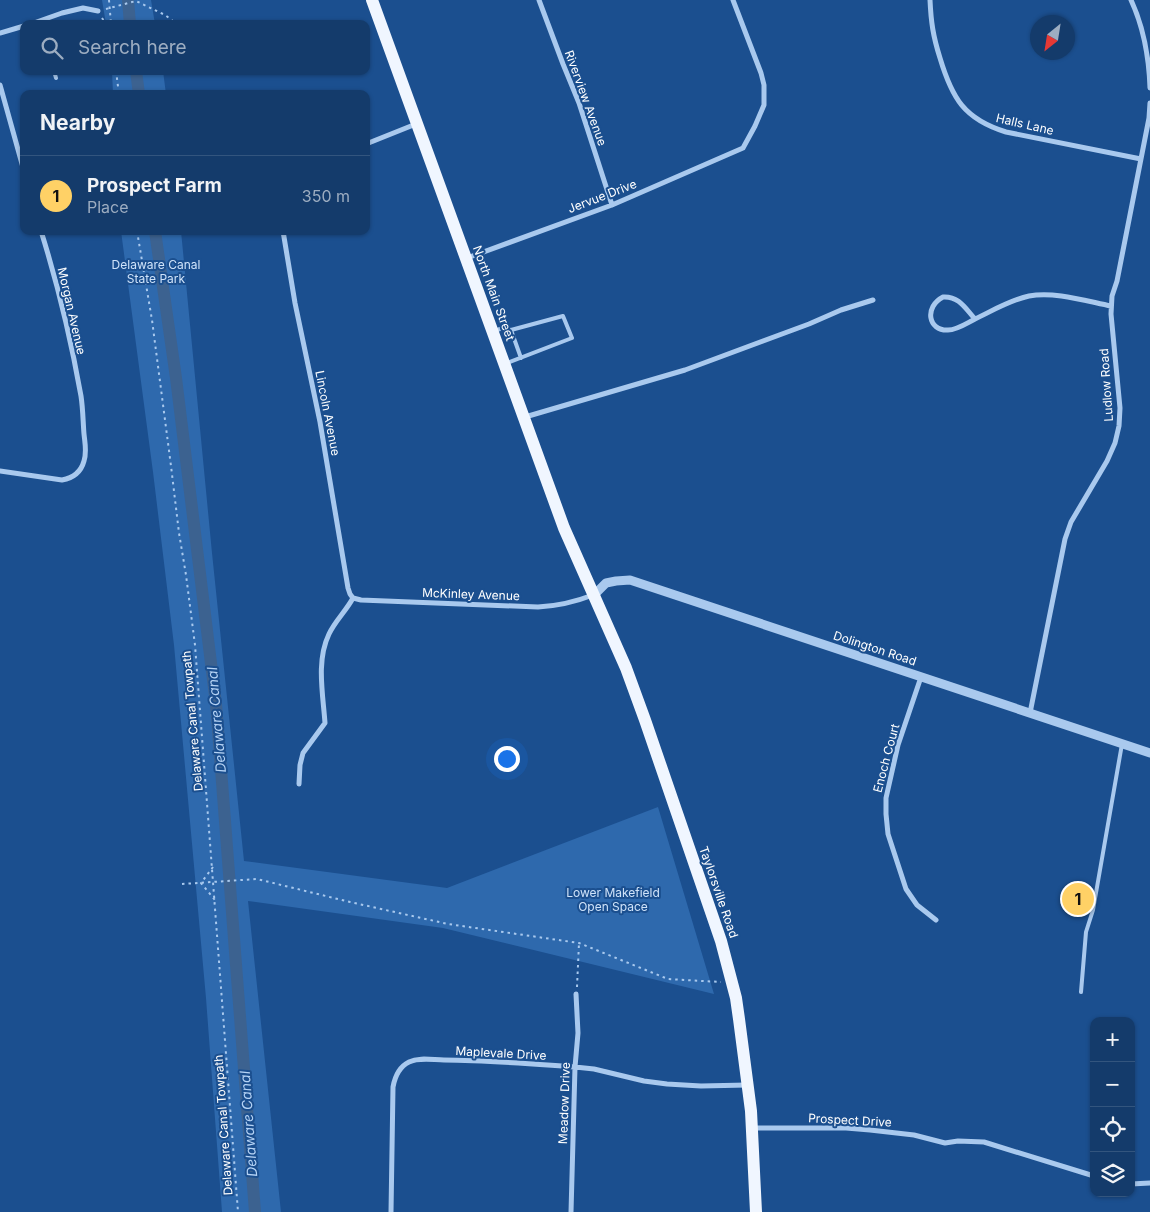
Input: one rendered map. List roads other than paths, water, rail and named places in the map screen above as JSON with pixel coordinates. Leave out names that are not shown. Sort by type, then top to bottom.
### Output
[{"type":"main road","name":"North Main Street","points":[[372,0],[564,528],[594,595]]},
{"type":"main road","name":"Taylorsville Road","points":[[594,595],[626,668],[652,738],[721,941],[739,1019],[748,1085],[756,1212]]},
{"type":"street","name":"Riverview Avenue","points":[[539,0],[579,103],[612,204]]},
{"type":"street","name":"Jervue Drive","points":[[466,258],[612,204],[743,148],[764,104],[764,85],[733,0]]},
{"type":"street","name":"Halls Lane","points":[[930,0],[933,34],[945,76],[958,102],[968,112],[990,127],[1006,132],[1140,159]]},
{"type":"street","points":[[1131,0],[1143,33],[1148,60],[1150,88]]},
{"type":"street","points":[[44,20],[83,8],[98,10]]},
{"type":"street","points":[[0,33],[20,27]]},
{"type":"street","points":[[0,85],[20,157]]},
{"type":"street","name":"Ludlow Road","points":[[1030,713],[1065,539],[1071,522],[1108,461],[1119,426],[1120,408],[1111,306],[1149,118],[1150,103]]},
{"type":"street","points":[[370,142],[417,124]]},
{"type":"street","name":"Morgan Avenue","points":[[0,472],[62,480],[70,478],[77,474],[81,468],[86,450],[81,397],[52,265],[42,235]]},
{"type":"street","name":"Lincoln Avenue","points":[[284,235],[295,303],[320,422],[351,600]]},
{"type":"street","points":[[974,319],[959,301],[950,296],[937,300],[930,311],[934,324],[945,330],[952,330],[1020,298],[1031,295],[1057,296],[1111,306]]},
{"type":"street","points":[[524,417],[684,370],[809,324],[841,310],[873,300]]},
{"type":"street","name":"Dolington Road","points":[[594,595],[606,584],[630,580],[1150,753]]},
{"type":"street","name":"McKinley Avenue","points":[[351,600],[538,607],[569,603],[594,595]]},
{"type":"street","points":[[299,784],[303,753],[325,723],[321,672],[328,636],[334,623],[343,614],[351,600]]},
{"type":"street","name":"Enoch Court","points":[[921,677],[898,745],[886,798],[886,814],[888,834],[906,889],[917,906],[936,920]]},
{"type":"street","name":"Meadow Drive","points":[[571,1212],[575,1067],[578,1033],[576,994]]},
{"type":"street","name":"Maplevale Drive","points":[[391,1212],[394,1079],[402,1067],[415,1060],[458,1060],[575,1067],[667,1084],[701,1086],[748,1085]]},
{"type":"street","name":"Prospect Drive","points":[[752,1128],[846,1128],[914,1135],[945,1143],[958,1140],[984,1142],[1090,1175]]},
{"type":"street","points":[[1135,1184],[1150,1184]]},
{"type":"lane","points":[[493,331],[503,328],[511,330],[563,316],[572,338],[505,364]]},
{"type":"lane","points":[[511,330],[521,358]]},
{"type":"lane","points":[[1081,992],[1086,932],[1093,910],[1122,744]]},
{"type":"waterway","name":"Delaware Canal","points":[[128,0],[130,20]]},
{"type":"waterway","name":"Delaware Canal","points":[[137,75],[138,90]]},
{"type":"waterway","name":"Delaware Canal","points":[[156,235],[176,378],[216,704],[255,1212]]},
{"type":"place","name":"Prospect Farm","points":[[1078,899]]},
{"type":"park label","name":"Delaware Canal State Park","points":[[156,271]]},
{"type":"park label","name":"Lower Makefield Open Space","points":[[613,899]]}]
